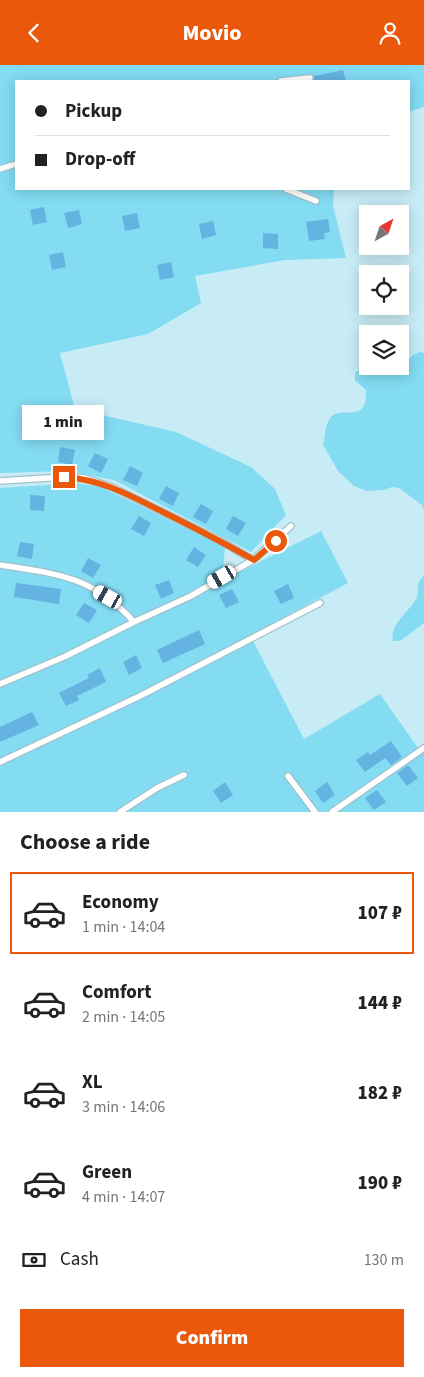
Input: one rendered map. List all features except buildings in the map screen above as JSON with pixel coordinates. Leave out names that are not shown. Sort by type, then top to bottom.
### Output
[{"type":"lane","points":[[291,80],[310,78]]},
{"type":"lane","points":[[0,169],[15,164]]},
{"type":"lane","points":[[288,190],[316,201]]},
{"type":"lane","points":[[0,481],[64,477],[85,478],[112,487],[220,540],[254,560]]},
{"type":"lane","points":[[0,684],[66,656],[191,595],[254,560],[291,526]]},
{"type":"lane","points":[[0,565],[58,574],[84,584],[108,597],[123,609],[134,622]]},
{"type":"lane","points":[[0,761],[140,697],[320,603]]},
{"type":"lane","points":[[332,812],[424,748]]},
{"type":"lane","points":[[120,812],[157,788],[184,775]]},
{"type":"lane","points":[[288,776],[315,812]]},
{"type":"shaded area","points":[[0,65],[424,65],[424,107],[410,112],[410,80],[15,80],[15,190],[334,190],[333,206],[346,258],[285,260],[195,276],[201,303],[148,334],[60,353],[75,409],[176,432],[251,467],[275,489],[286,515],[251,552],[114,480],[67,471],[0,473]]},
{"type":"shaded area","points":[[424,353],[424,510],[422,505],[399,488],[392,487],[384,490],[367,491],[354,486],[338,471],[323,445],[326,427],[331,417],[336,414],[359,411],[366,401],[366,390],[355,380],[355,373],[359,371],[359,375],[409,375],[409,359],[414,354]]},
{"type":"shaded area","points":[[77,483],[101,487],[225,547],[223,572],[228,578],[321,531],[348,583],[250,635],[304,739],[380,694],[418,748],[424,744],[424,812],[0,812],[0,488]]},
{"type":"shaded area","points":[[424,576],[424,623],[400,641],[393,641],[392,635],[396,625],[417,598],[418,585]]},
{"type":"route","points":[[64,477],[85,478],[112,487],[220,540],[254,560],[276,541]]}]
